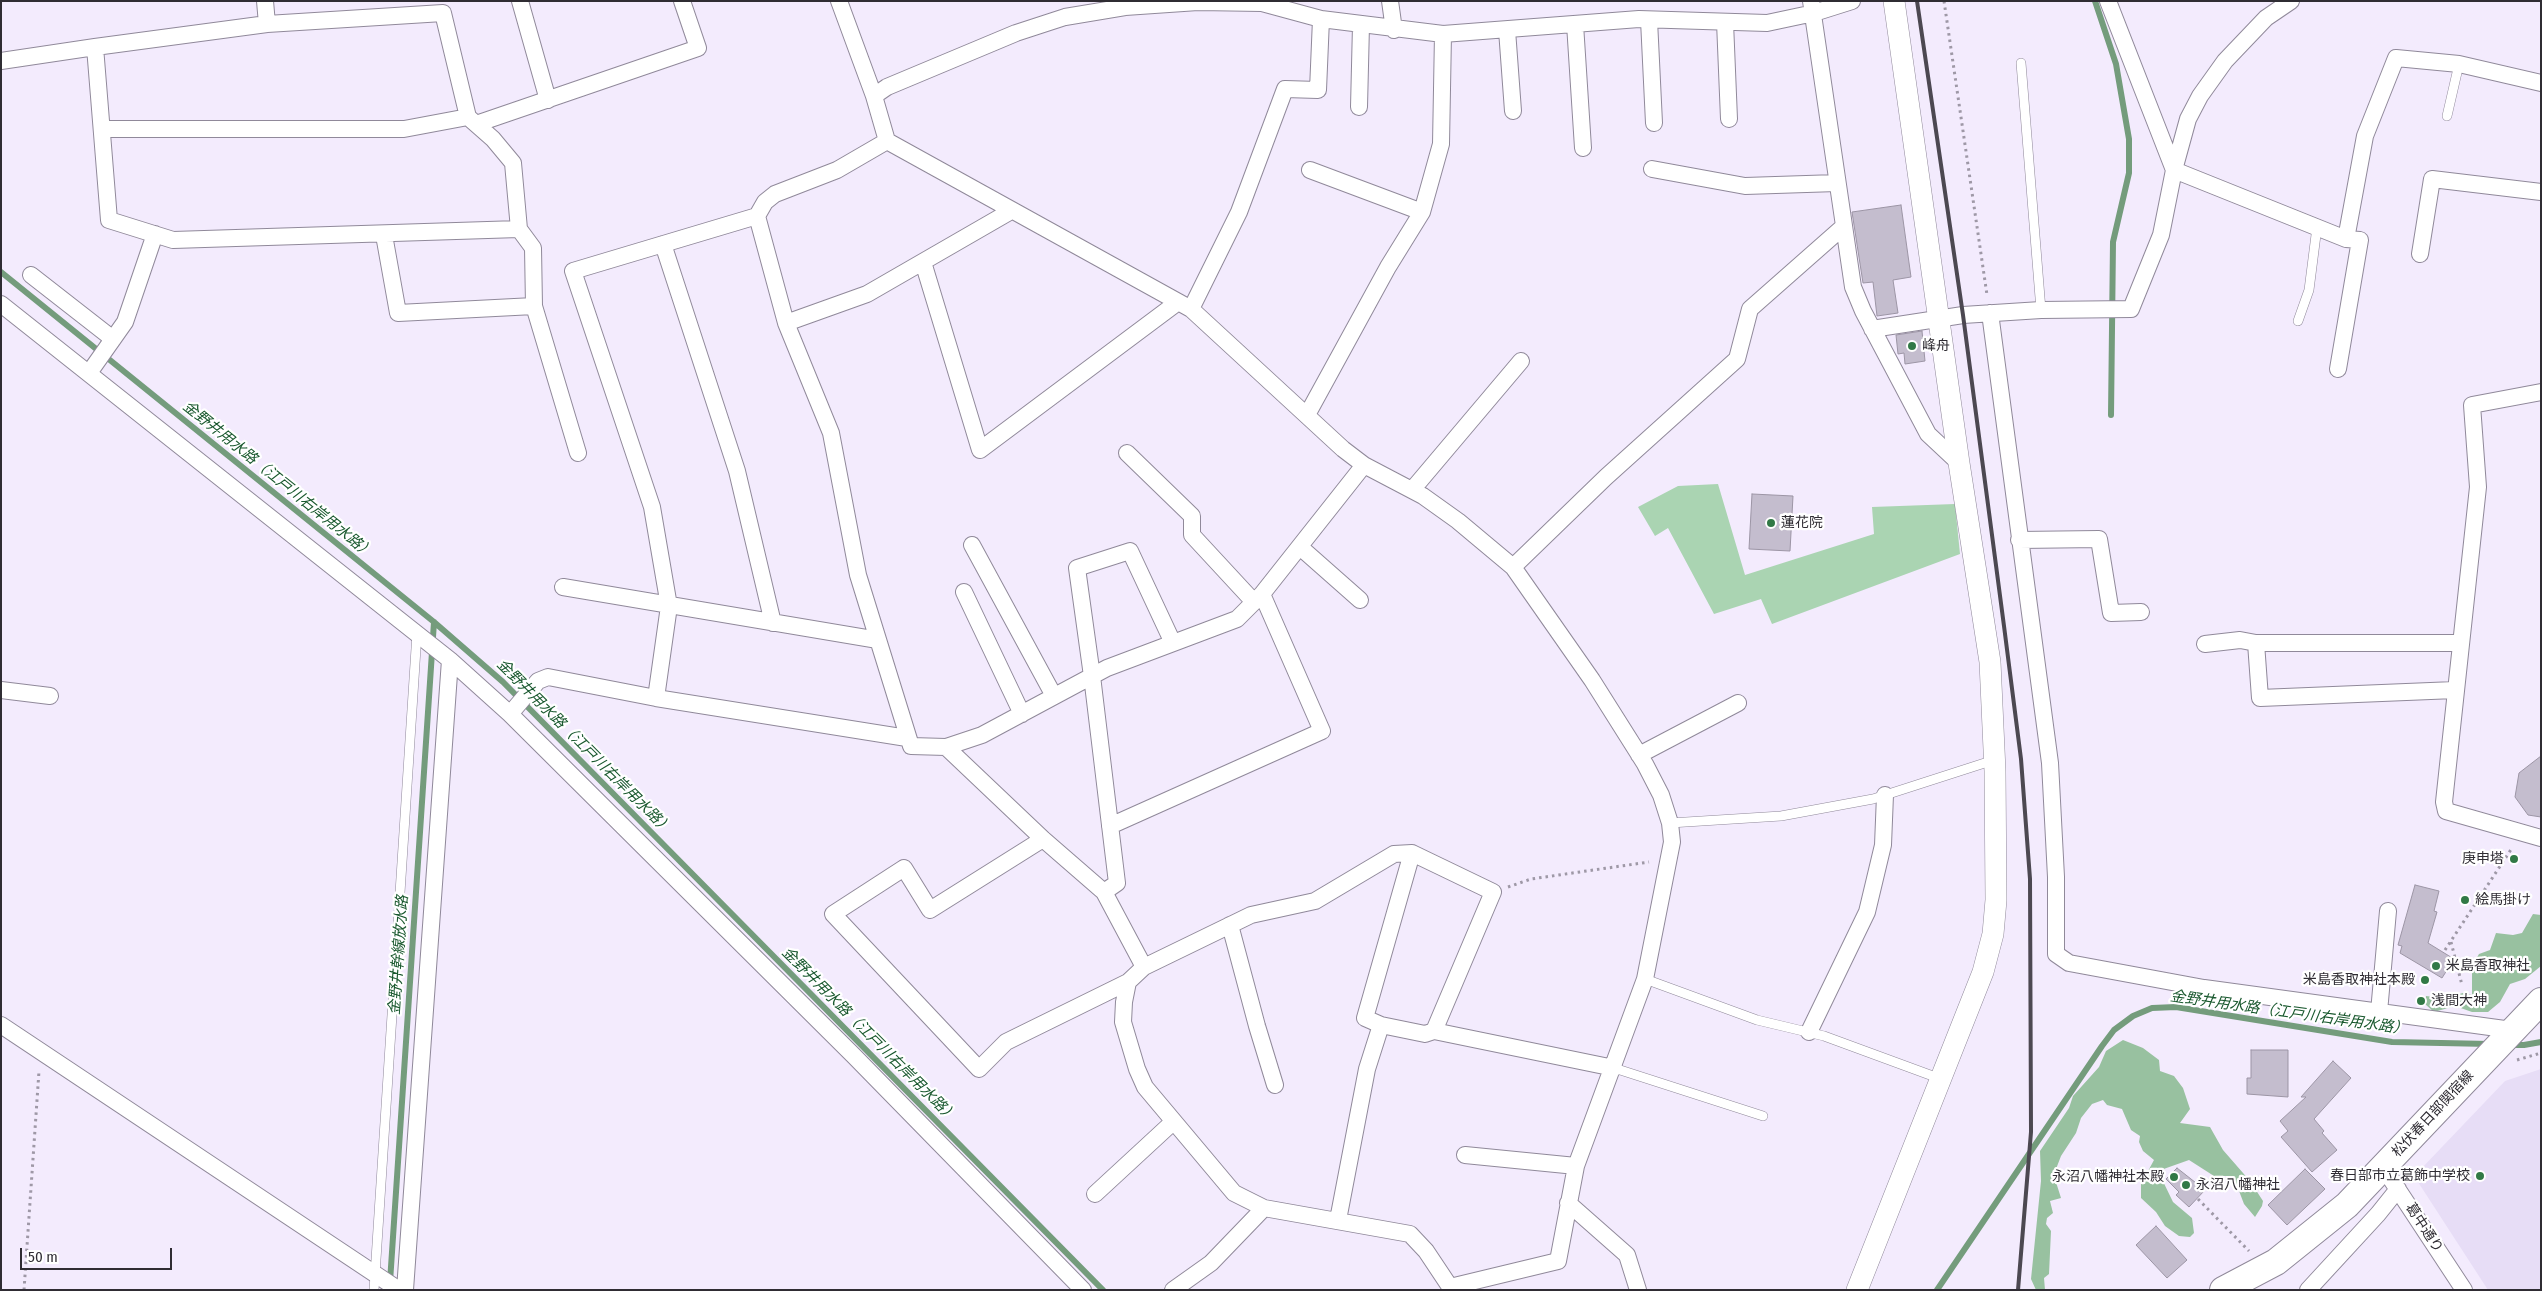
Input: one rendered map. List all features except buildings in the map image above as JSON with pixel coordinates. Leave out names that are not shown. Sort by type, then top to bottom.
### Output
[{"type":"main road","name":"松伏春日部関宿線","points":[[2223,1290],[2276,1262],[2347,1205],[2541,1001]]},
{"type":"street","points":[[265,1],[267,24]]},
{"type":"street","points":[[520,1],[548,100]]},
{"type":"street","points":[[102,129],[404,129],[472,121],[548,100],[698,48],[682,1]]},
{"type":"street","points":[[839,1],[874,96],[887,140],[1184,306],[1343,449],[1364,465],[1412,490],[1458,521],[1513,567],[1592,680],[1640,755],[1661,795],[1670,823],[1672,842],[1645,979],[1614,1068],[1576,1166],[1558,1261],[1497,1283],[1450,1288],[1426,1251],[1410,1234],[1264,1208],[1234,1193],[1145,1087],[1137,1069],[1123,1022],[1128,982]]},
{"type":"street","points":[[1390,1],[1394,30]]},
{"type":"street","points":[[874,96],[888,87],[1016,32],[1064,17],[1125,7],[1198,2],[1262,3],[1321,19],[1394,30],[1443,34],[1649,20],[1766,23],[1812,7],[1852,1]]},
{"type":"street","points":[[1857,1290],[1983,972],[1993,934],[1996,900],[1994,759],[1990,662],[1959,463],[1894,1]]},
{"type":"street","points":[[2108,1],[2174,170],[2346,239],[2360,240],[2338,369]]},
{"type":"street","points":[[1872,329],[1939,318],[1990,313],[2041,310],[2131,309],[2161,235],[2174,170],[2188,119],[2200,96],[2224,61],[2266,18],[2291,1]]},
{"type":"street","points":[[1812,7],[1853,288],[1872,329],[1928,434],[1959,463]]},
{"type":"street","points":[[1,61],[267,24],[443,13],[472,121],[493,139],[513,163],[519,229],[532,248],[534,306],[578,453]]},
{"type":"street","points":[[923,262],[980,450],[1184,306],[1239,212],[1285,89],[1318,90],[1321,19]]},
{"type":"street","points":[[1649,20],[1654,124]]},
{"type":"street","points":[[1725,22],[1729,119]]},
{"type":"street","points":[[1575,24],[1583,148]]},
{"type":"street","points":[[1359,107],[1361,25]]},
{"type":"street","points":[[1507,30],[1513,111]]},
{"type":"street","points":[[1307,416],[1388,267],[1422,212],[1441,144],[1443,34]]},
{"type":"street","points":[[95,47],[109,220],[173,240],[384,235],[519,229]]},
{"type":"street","points":[[2346,239],[2365,136],[2396,58],[2459,64],[2541,84]]},
{"type":"street","points":[[656,698],[670,606],[652,507],[573,271],[757,216],[765,202],[775,194],[837,170],[887,140]]},
{"type":"street","points":[[1652,169],[1745,186],[1837,183]]},
{"type":"street","points":[[1310,170],[1422,212]]},
{"type":"street","points":[[2420,254],[2432,179],[2541,192]]},
{"type":"street","points":[[786,323],[867,294],[1011,211]]},
{"type":"street","points":[[757,216],[786,323],[831,433],[858,575],[911,746],[946,747],[982,735],[1092,676],[1237,619],[1258,598],[1364,465]]},
{"type":"street","points":[[1513,567],[1606,477],[1738,360],[1750,309],[1843,227]]},
{"type":"street","points":[[89,373],[125,322],[155,234]]},
{"type":"street","points":[[384,235],[398,313],[534,306]]},
{"type":"street","points":[[663,244],[737,471],[772,623]]},
{"type":"street","points":[[31,274],[113,339]]},
{"type":"street","points":[[1,304],[417,633],[510,714],[847,1050],[1083,1290]]},
{"type":"street","points":[[1990,313],[2050,763],[2056,877],[2056,954],[2069,963],[2204,988],[2512,1030]]},
{"type":"street","points":[[1412,490],[1522,361]]},
{"type":"street","points":[[2541,392],[2472,405],[2478,487],[2444,802],[2446,811],[2473,825],[2541,838]]},
{"type":"street","points":[[1110,826],[1322,731],[1258,598],[1192,535],[1192,516],[1127,453]]},
{"type":"street","points":[[2019,540],[2100,539],[2111,613],[2141,612]]},
{"type":"street","points":[[972,545],[1054,696]]},
{"type":"street","points":[[1300,547],[1360,600]]},
{"type":"street","points":[[1104,892],[1117,883],[1077,568],[1130,551],[1173,644]]},
{"type":"street","points":[[563,587],[878,640]]},
{"type":"street","points":[[964,592],[1022,714]]},
{"type":"street","points":[[2205,644],[2240,640],[2256,643],[2460,643]]},
{"type":"street","points":[[2256,643],[2260,698],[2455,690]]},
{"type":"street","points":[[405,1290],[450,660]]},
{"type":"street","points":[[510,714],[538,681],[548,677],[656,698],[907,738]]},
{"type":"street","points":[[1,690],[50,696]]},
{"type":"street","points":[[1640,755],[1738,702]]},
{"type":"street","points":[[946,747],[1043,839],[1104,892],[1144,967]]},
{"type":"street","points":[[1809,1032],[1867,912],[1884,845],[1885,795]]},
{"type":"street","points":[[1043,839],[930,910],[904,868],[833,914],[979,1069],[1006,1042],[1128,982],[1144,967],[1251,915],[1315,901],[1394,854],[1412,853],[1494,892],[1434,1031]]},
{"type":"street","points":[[1412,853],[1365,1018],[1380,1025],[1425,1034],[1434,1031],[1614,1068]]},
{"type":"street","points":[[2379,1012],[2388,911]]},
{"type":"street","points":[[1230,925],[1256,1026],[1276,1085]]},
{"type":"street","points":[[1,1025],[374,1282],[399,1290]]},
{"type":"street","points":[[1338,1220],[1367,1069],[1380,1025]]},
{"type":"street","points":[[1095,1194],[1173,1122]]},
{"type":"street","points":[[1465,1155],[1576,1166]]},
{"type":"street","name":"葛中通り","points":[[2383,1167],[2464,1290]]},
{"type":"street","points":[[2308,1290],[2378,1214],[2398,1189]]},
{"type":"street","points":[[1568,1202],[1627,1255],[1638,1290]]},
{"type":"street","points":[[1173,1290],[1211,1263],[1264,1208]]},
{"type":"lane","points":[[2021,63],[2041,310]]},
{"type":"lane","points":[[2447,116],[2459,64]]},
{"type":"lane","points":[[2298,321],[2309,290],[2317,227]]},
{"type":"lane","points":[[374,1282],[417,633]]},
{"type":"lane","points":[[1670,823],[1781,816],[1885,795],[1994,759]]},
{"type":"lane","points":[[1645,979],[1757,1020],[1809,1032],[1942,1079]]},
{"type":"lane","points":[[1614,1068],[1764,1116]]},
{"type":"path","points":[[1944,1],[1990,313]]},
{"type":"path","points":[[2445,950],[2510,851]]},
{"type":"path","points":[[1494,892],[1531,879],[1668,859]]},
{"type":"path","points":[[2451,942],[2462,985]]},
{"type":"path","points":[[24,1290],[40,1051]]},
{"type":"path","points":[[2198,1200],[2254,1256]]},
{"type":"shaded area","name":"春日部市立葛飾中学校","points":[[2541,1069],[2541,1290],[2488,1290],[2418,1182],[2420,1170],[2505,1081]]},
{"type":"green space","points":[[1718,484],[1745,575],[1874,534],[1872,507],[1955,504],[1960,554],[1772,624],[1761,599],[1714,614],[1668,528],[1655,536],[1638,507],[1678,486]]},
{"type":"green space","points":[[2533,914],[2541,915],[2541,966],[2525,979],[2510,984],[2500,1002],[2488,1012],[2472,1012],[2455,1006],[2434,1012],[2425,1004],[2426,996],[2443,998],[2463,993],[2472,995],[2472,966],[2479,954],[2490,950],[2496,933],[2513,935],[2522,933]]},
{"type":"green space","points":[[2123,1040],[2143,1048],[2159,1060],[2160,1071],[2174,1076],[2183,1088],[2190,1109],[2180,1123],[2210,1127],[2223,1150],[2250,1181],[2263,1201],[2262,1206],[2255,1217],[2244,1204],[2236,1183],[2227,1176],[2214,1176],[2189,1160],[2158,1171],[2173,1202],[2192,1218],[2194,1233],[2190,1237],[2179,1236],[2165,1226],[2156,1212],[2141,1198],[2141,1184],[2154,1160],[2143,1151],[2139,1142],[2140,1136],[2131,1130],[2122,1109],[2107,1105],[2103,1100],[2092,1104],[2081,1118],[2076,1133],[2061,1156],[2056,1169],[2055,1179],[2061,1198],[2050,1201],[2053,1213],[2047,1218],[2046,1224],[2051,1231],[2049,1274],[2044,1278],[2045,1290],[2036,1290],[2031,1279],[2041,1181],[2040,1151],[2069,1108],[2073,1096],[2099,1067],[2106,1051]]},
{"type":"waterway","points":[[2095,1],[2116,64],[2129,139],[2129,173],[2113,242],[2111,415]]},
{"type":"waterway","name":"金野井用水路（江戸川右岸用水路）","points":[[1,272],[434,622],[503,682],[1103,1290]]},
{"type":"waterway","name":"金野井幹線放水路","points":[[390,1282],[434,622]]},
{"type":"waterway","name":"金野井用水路（江戸川右岸用水路）","points":[[1937,1290],[2102,1046],[2114,1030],[2133,1016],[2152,1008],[2176,1007],[2392,1042],[2490,1044]]},
{"type":"waterway","name":"金野井用水路（江戸川右岸用水路）","points":[[2510,1045],[2541,1042]]},
{"type":"railway","points":[[1917,1],[1963,315],[2021,759],[2030,879],[2031,1132],[2018,1290]]},
{"type":"place","name":"峰舟","points":[[1912,346]]},
{"type":"place","name":"蓮花院","points":[[1771,523]]},
{"type":"place","name":"庚申塔","points":[[2514,859]]},
{"type":"place","name":"絵馬掛け","points":[[2465,900]]},
{"type":"place","name":"米島香取神社","points":[[2436,966]]},
{"type":"place","name":"米島香取神社本殿","points":[[2425,980]]},
{"type":"place","name":"浅間大神","points":[[2421,1001]]},
{"type":"place","name":"春日部市立葛飾中学校","points":[[2480,1176]]},
{"type":"place","name":"永沼八幡神社本殿","points":[[2174,1177]]},
{"type":"place","name":"永沼八幡神社","points":[[2186,1185]]}]
